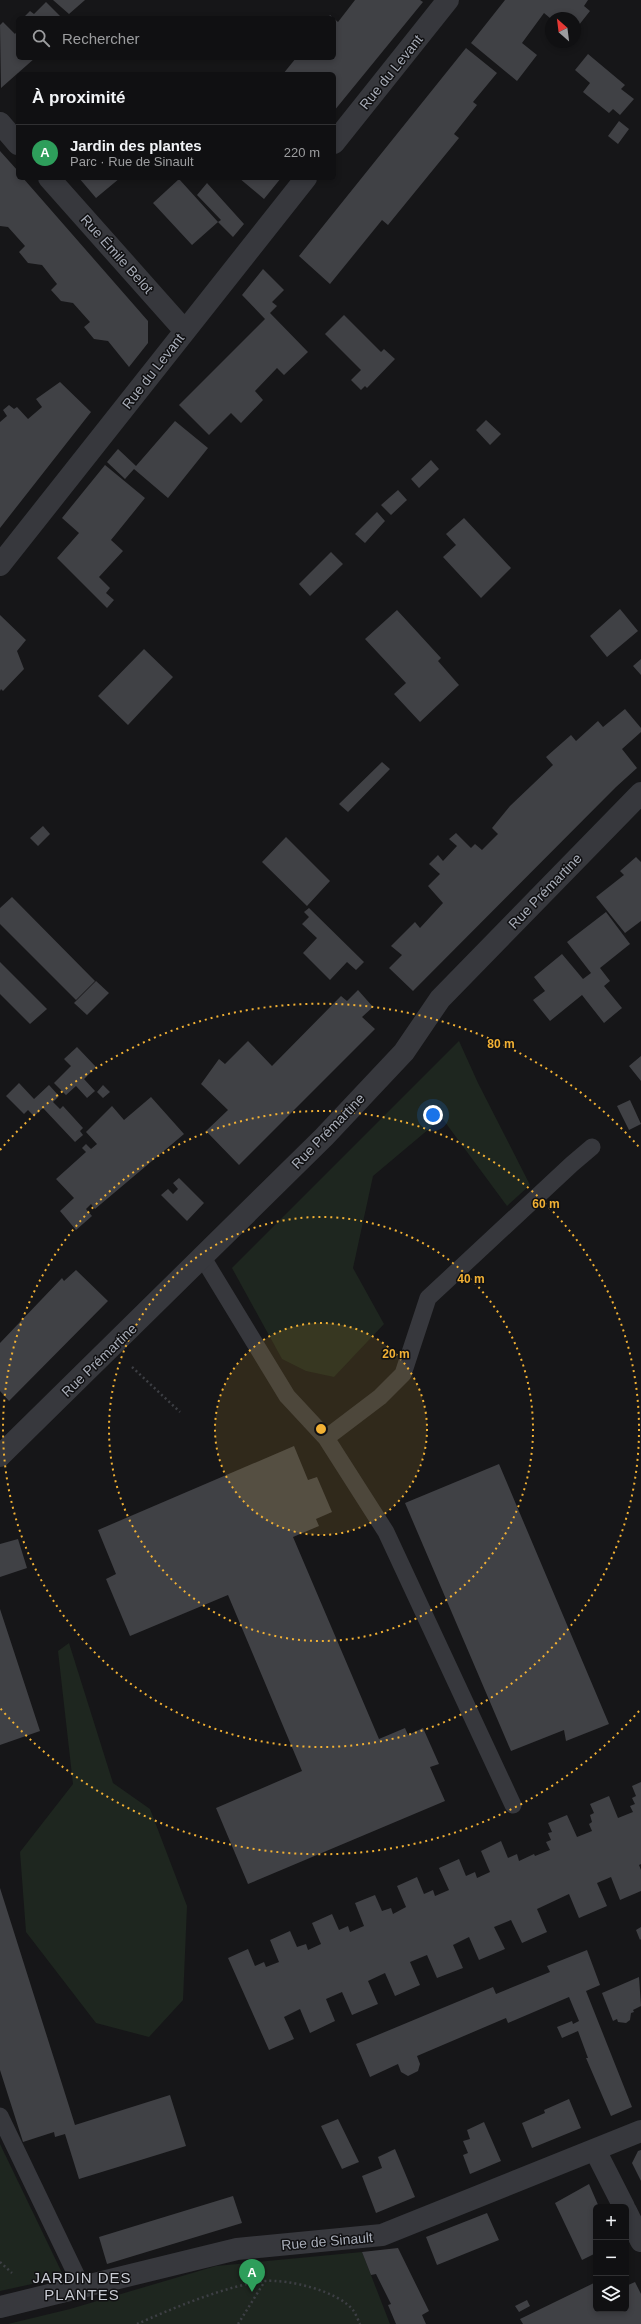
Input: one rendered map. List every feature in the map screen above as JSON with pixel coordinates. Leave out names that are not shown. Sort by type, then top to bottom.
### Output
[{"type":"street","name":"Rue du Levant","points":[[336,140],[448,0]]},
{"type":"street","points":[[0,123],[16,142]]},
{"type":"street","name":"Rue Émile Belot","points":[[51,180],[185,331]]},
{"type":"street","name":"Rue du Levant","points":[[0,566],[304,180]]},
{"type":"street","name":"Rue Prémartine","points":[[0,1456],[203,1258],[324,1137],[404,1052],[440,999],[641,793]]},
{"type":"street","name":"Rue de Sinault","points":[[0,2308],[237,2249],[382,2236],[641,2131]]},
{"type":"street","points":[[595,2150],[622,2204]]},
{"type":"street","points":[[629,2217],[641,2241]]},
{"type":"lane","points":[[326,1438],[380,1397],[403,1374],[428,1298],[592,1147]]},
{"type":"lane","points":[[203,1258],[286,1396],[326,1438],[386,1532],[513,1805]]},
{"type":"lane","points":[[0,2116],[82,2287]]},
{"type":"path","points":[[111,1348],[180,1412]]},
{"type":"path","points":[[137,2324],[202,2299],[265,2281],[291,2283],[322,2290],[352,2310],[360,2324]]},
{"type":"path","points":[[238,2324],[265,2281]]},
{"type":"shaded area","points":[[459,1041],[478,1083],[530,1185],[507,1206],[442,1118],[373,1176],[353,1268],[384,1324],[334,1377],[306,1371],[282,1359],[232,1268]]},
{"type":"shaded area","points":[[69,1643],[113,1783],[150,1809],[187,1906],[183,2000],[149,2037],[96,2023],[26,1932],[20,1852],[73,1784],[58,1651]]},
{"type":"shaded area","name":"JARDIN DES PLANTES","points":[[0,2144],[64,2277],[0,2291]]},
{"type":"shaded area","name":"JARDIN DES PLANTES","points":[[362,2252],[390,2324],[8,2324],[70,2309],[216,2266]]},
{"type":"building","points":[[53,0],[85,0],[69,14]]},
{"type":"building","points":[[355,0],[420,0],[423,2],[336,109],[336,72],[285,72],[294,60],[336,60],[336,20],[338,22]]},
{"type":"building","points":[[505,0],[588,0],[584,6],[590,11],[581,22],[581,12],[544,13],[522,43],[537,55],[517,81],[471,43]]},
{"type":"building","points":[[46,2],[60,16],[25,16],[30,11],[34,14]]},
{"type":"building","points":[[3,22],[15,34],[16,33],[16,60],[33,60],[19,72],[16,72],[16,75],[1,88],[0,25]]},
{"type":"building","points":[[466,48],[497,73],[473,102],[477,105],[454,134],[459,138],[388,225],[382,220],[330,284],[299,256]]},
{"type":"building","points":[[588,54],[625,85],[621,89],[634,99],[620,115],[613,109],[609,113],[583,92],[590,83],[575,70]]},
{"type":"building","points":[[619,121],[629,129],[618,144],[608,136]]},
{"type":"building","points":[[0,151],[16,169],[16,180],[25,180],[148,321],[148,343],[129,367],[108,341],[94,339],[84,327],[90,322],[73,303],[61,301],[51,290],[57,284],[42,265],[28,263],[19,252],[25,246],[8,227],[0,226]]},
{"type":"building","points":[[81,180],[118,180],[96,198]]},
{"type":"building","points":[[178,180],[180,180],[218,222],[192,245],[153,203]]},
{"type":"building","points":[[241,180],[279,180],[264,199]]},
{"type":"building","points":[[207,183],[244,224],[233,237],[218,222],[221,220],[197,195]]},
{"type":"building","points":[[263,269],[284,290],[272,302],[277,306],[270,313],[308,352],[284,375],[277,368],[255,391],[263,400],[241,423],[231,413],[209,435],[179,405],[265,319],[242,295]]},
{"type":"building","points":[[344,315],[381,352],[384,349],[395,359],[367,388],[365,386],[361,390],[351,380],[361,370],[325,334]]},
{"type":"building","points":[[60,382],[91,412],[0,528],[0,422],[7,416],[3,410],[9,405],[14,409],[17,407],[28,419],[42,407],[36,399]]},
{"type":"building","points":[[486,420],[501,434],[490,445],[476,430]]},
{"type":"building","points":[[175,421],[208,448],[168,498],[134,469],[125,479],[107,462],[118,449],[136,466]]},
{"type":"building","points":[[431,460],[439,469],[419,488],[411,479]]},
{"type":"building","points":[[105,465],[145,498],[111,540],[123,551],[99,577],[110,588],[106,593],[114,600],[107,608],[57,558],[79,533],[62,518]]},
{"type":"building","points":[[398,490],[407,500],[391,515],[381,505]]},
{"type":"building","points":[[377,512],[385,521],[365,543],[355,534]]},
{"type":"building","points":[[464,518],[511,568],[481,598],[443,557],[456,545],[446,534]]},
{"type":"building","points":[[331,552],[343,564],[310,596],[299,584]]},
{"type":"building","points":[[620,609],[638,631],[607,657],[590,636]]},
{"type":"building","points":[[397,610],[441,658],[438,661],[459,685],[420,722],[394,694],[406,683],[365,639]]},
{"type":"building","points":[[0,615],[26,640],[17,651],[24,669],[3,691],[1,689],[0,691]]},
{"type":"building","points":[[144,649],[173,677],[128,725],[98,696]]},
{"type":"building","points":[[641,659],[641,675],[633,666]]},
{"type":"building","points":[[625,709],[641,728],[641,732],[622,749],[637,768],[616,787],[413,991],[389,968],[402,955],[391,946],[415,922],[420,928],[443,903],[428,886],[440,874],[429,864],[438,855],[443,861],[457,846],[449,839],[456,833],[471,848],[475,844],[482,850],[498,834],[492,828],[510,806],[553,765],[546,757],[571,735],[576,741],[598,721],[603,727]]},
{"type":"building","points":[[382,762],[390,769],[348,812],[339,804]]},
{"type":"building","points":[[43,826],[50,834],[38,846],[30,838]]},
{"type":"building","points":[[286,837],[330,881],[307,906],[262,862]]},
{"type":"building","points":[[636,857],[641,862],[641,921],[625,933],[596,897],[624,875],[620,871]]},
{"type":"building","points":[[12,897],[95,981],[76,1000],[0,924],[0,908]]},
{"type":"building","points":[[309,908],[364,962],[356,970],[347,962],[330,980],[303,953],[317,938],[302,924],[309,917],[304,912]]},
{"type":"building","points":[[606,912],[630,944],[600,968],[610,981],[604,986],[622,1008],[604,1023],[582,995],[550,1021],[533,1000],[545,991],[534,977],[562,954],[583,979],[591,973],[567,942]]},
{"type":"building","points":[[0,962],[47,1009],[30,1024],[0,994]]},
{"type":"building","points":[[96,981],[109,993],[87,1015],[74,1003]]},
{"type":"building","points":[[358,990],[373,1007],[362,1017],[375,1029],[239,1165],[206,1131],[228,1110],[201,1084],[219,1059],[225,1064],[248,1041],[272,1066],[341,996],[347,1001]]},
{"type":"building","points":[[77,1047],[96,1067],[84,1079],[95,1091],[87,1098],[76,1086],[66,1095],[54,1083],[71,1066],[64,1059]]},
{"type":"building","points":[[641,1056],[641,1081],[629,1066]]},
{"type":"building","points":[[19,1083],[34,1099],[49,1085],[59,1096],[53,1102],[60,1109],[63,1106],[83,1128],[80,1131],[83,1135],[75,1142],[43,1108],[34,1116],[28,1110],[24,1114],[6,1096]]},
{"type":"building","points":[[103,1085],[110,1092],[103,1098],[97,1092]]},
{"type":"building","points":[[151,1097],[184,1134],[95,1209],[91,1204],[86,1209],[92,1216],[76,1230],[60,1211],[74,1198],[56,1179],[86,1152],[82,1148],[86,1144],[91,1149],[97,1144],[86,1132],[112,1106],[124,1120]]},
{"type":"building","points":[[630,1100],[641,1124],[629,1130],[617,1106]]},
{"type":"building","points":[[179,1178],[204,1203],[187,1221],[161,1195],[168,1189],[173,1194],[178,1189],[173,1183]]},
{"type":"building","points":[[76,1270],[108,1301],[9,1401],[0,1391],[0,1343],[62,1278],[64,1281]]},
{"type":"building","points":[[294,1446],[308,1480],[317,1477],[332,1512],[316,1519],[319,1526],[293,1537],[379,1739],[405,1728],[408,1735],[423,1728],[439,1764],[430,1767],[445,1801],[248,1884],[216,1808],[302,1771],[228,1595],[130,1636],[106,1579],[116,1574],[98,1530]]},
{"type":"building","points":[[499,1464],[609,1724],[566,1741],[564,1730],[511,1751],[405,1503]]},
{"type":"building","points":[[18,1539],[27,1568],[0,1577],[0,1544]]},
{"type":"building","points":[[0,1609],[40,1731],[0,1745]]},
{"type":"building","points":[[641,1782],[641,1864],[639,1865],[641,1870],[641,1891],[620,1900],[611,1877],[597,1883],[607,1906],[579,1918],[569,1894],[537,1909],[547,1932],[522,1943],[511,1920],[494,1927],[505,1949],[479,1960],[469,1937],[453,1945],[463,1968],[437,1978],[427,1955],[410,1962],[420,1985],[395,1996],[385,1973],[368,1981],[378,2004],[352,2015],[342,1992],[326,1999],[335,2021],[310,2033],[300,2009],[284,2017],[294,2039],[269,2050],[228,1958],[248,1949],[255,1966],[264,1962],[266,1967],[279,1962],[270,1940],[290,1931],[297,1947],[306,1944],[308,1950],[321,1944],[312,1923],[332,1914],[339,1930],[348,1926],[350,1932],[364,1926],[355,1903],[375,1895],[382,1911],[391,1908],[393,1914],[406,1907],[397,1886],[417,1877],[424,1894],[433,1890],[435,1896],[449,1890],[439,1868],[459,1859],[466,1876],[475,1872],[477,1878],[490,1872],[481,1851],[501,1841],[508,1858],[517,1854],[519,1861],[534,1854],[535,1856],[550,1850],[546,1842],[551,1840],[548,1833],[552,1832],[548,1823],[567,1815],[577,1837],[592,1831],[589,1824],[592,1822],[590,1815],[594,1813],[590,1804],[609,1796],[618,1818],[633,1812],[630,1806],[635,1804],[632,1798],[636,1796],[632,1786]]},
{"type":"building","points":[[0,1888],[75,2125],[170,2095],[186,2146],[79,2179],[65,2134],[55,2137],[54,2132],[23,2142],[0,2070]]},
{"type":"building","points":[[641,1927],[641,1939],[640,1940],[636,1930]]},
{"type":"building","points":[[587,1950],[600,1985],[586,1991],[632,2107],[611,2116],[586,2058],[588,2058],[578,2031],[562,2038],[557,2027],[572,2021],[573,2024],[579,2021],[569,1997],[508,2023],[506,2018],[417,2056],[420,2064],[418,2071],[408,2076],[401,2072],[398,2064],[370,2077],[356,2044],[493,1987],[496,1994],[550,1972],[547,1966]]},
{"type":"building","points":[[639,1977],[641,2006],[633,2010],[634,2012],[631,2013],[630,2020],[626,2023],[618,2022],[617,2019],[613,2021],[602,1993]]},
{"type":"building","points":[[569,2099],[581,2128],[532,2148],[522,2123],[545,2113],[544,2110]]},
{"type":"building","points":[[338,2119],[359,2162],[342,2169],[321,2126]]},
{"type":"building","points":[[484,2122],[501,2161],[470,2174],[463,2155],[468,2153],[463,2141],[470,2139],[467,2130]]},
{"type":"building","points":[[395,2149],[415,2197],[376,2213],[362,2176],[382,2168],[378,2157]]},
{"type":"building","points":[[641,2150],[641,2181],[632,2163],[638,2151]]},
{"type":"building","points":[[589,2184],[598,2204],[593,2204],[593,2254],[582,2260],[555,2203]]},
{"type":"building","points":[[233,2196],[242,2223],[107,2264],[99,2237]]},
{"type":"building","points":[[487,2213],[499,2240],[437,2265],[426,2237]]},
{"type":"building","points":[[398,2248],[429,2311],[422,2315],[426,2324],[396,2324],[388,2305],[391,2304],[376,2274],[371,2275],[362,2252]]},
{"type":"building","points":[[635,2282],[641,2294],[641,2324],[523,2324],[520,2319],[593,2283],[593,2312],[629,2312],[629,2285]]},
{"type":"building","points":[[527,2300],[530,2306],[519,2312],[515,2306]]},
{"type":"place","name":"Jardin des plantes","points":[[252,2292]]},
{"type":"district","name":"JARDIN DES PLANTES","points":[[82,2286]]}]
